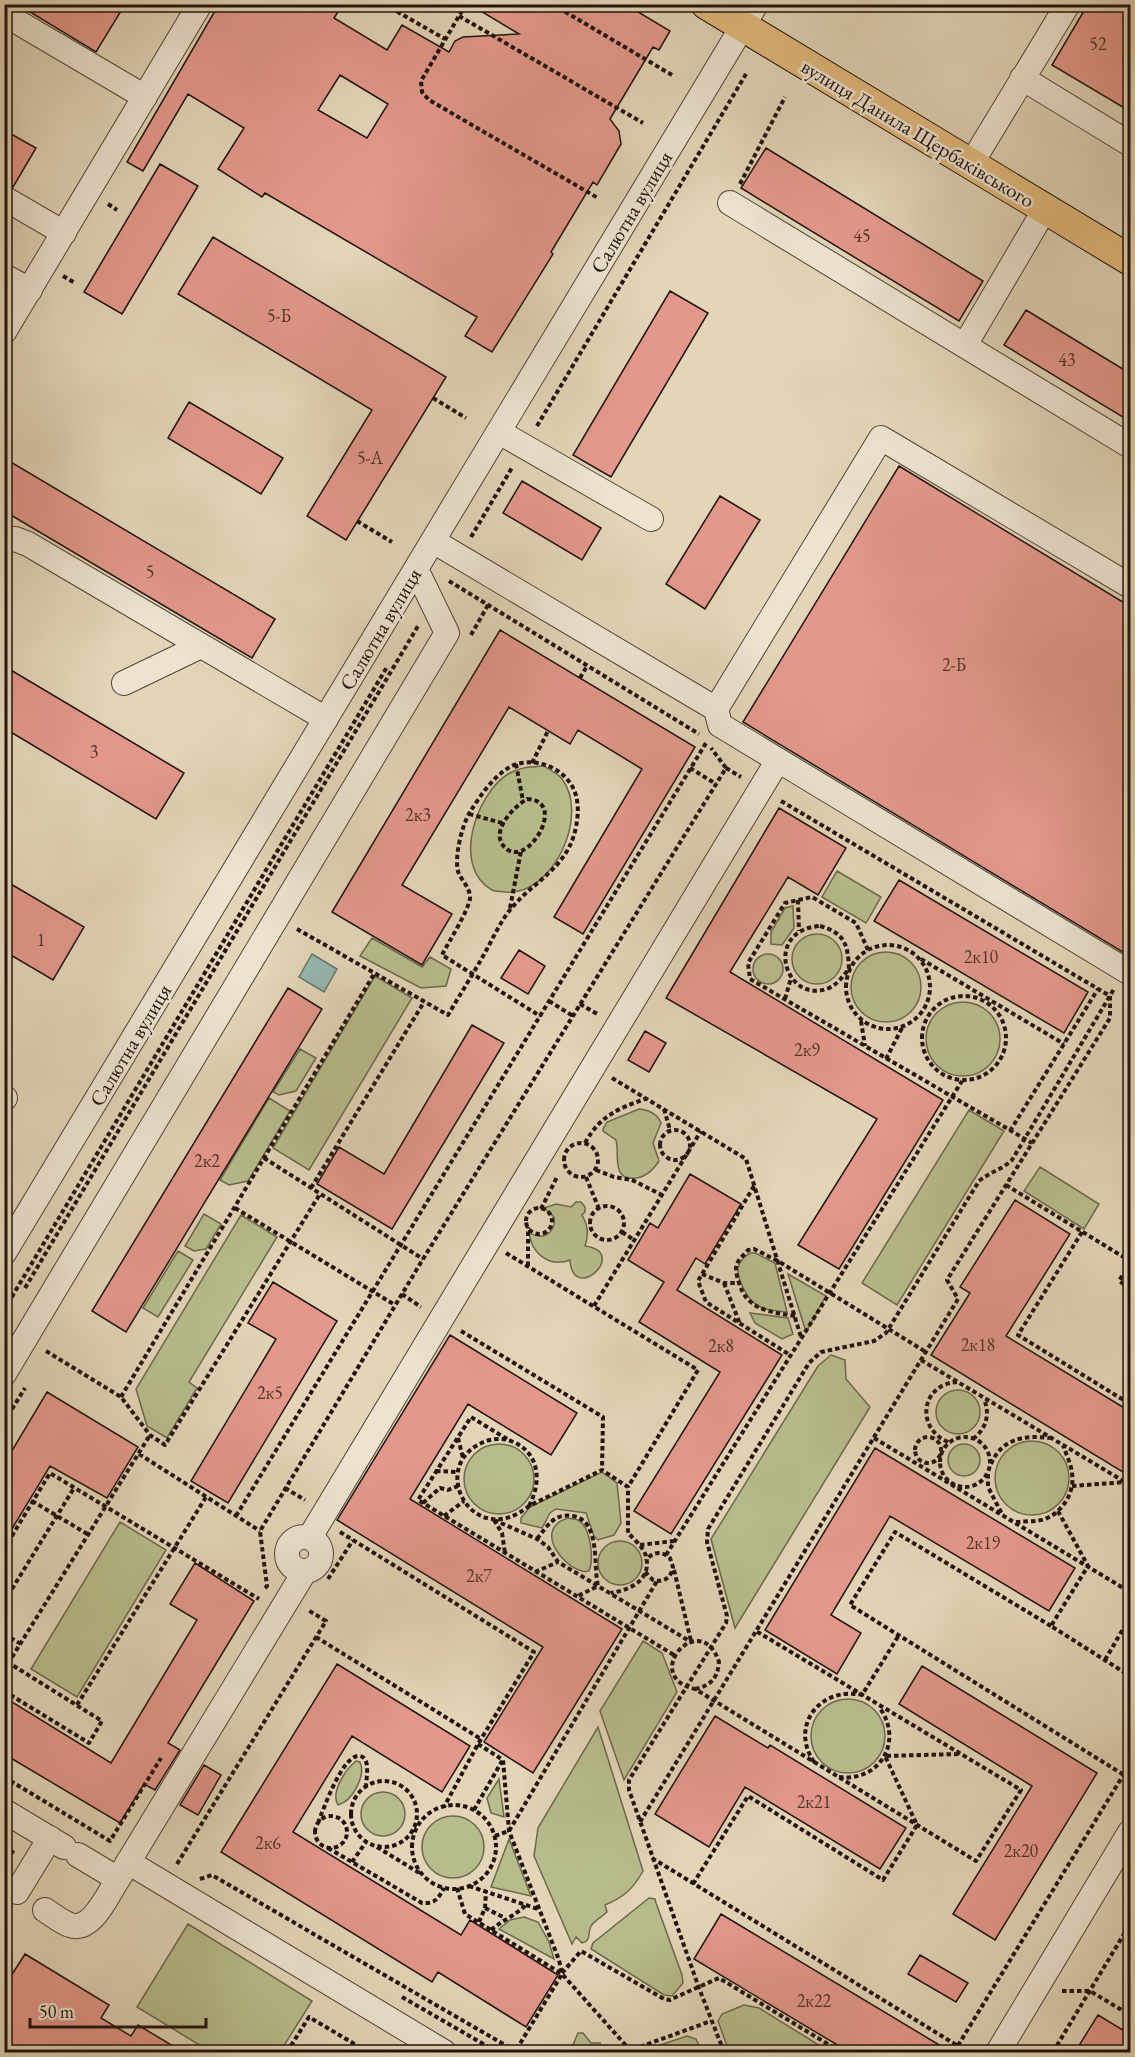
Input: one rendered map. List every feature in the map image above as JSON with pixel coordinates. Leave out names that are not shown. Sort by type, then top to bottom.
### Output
[{"type":"main road","name":"вулиця Данила Щербаківського","points":[[706,4],[749,16],[971,164],[1131,260]]},
{"type":"street","points":[[5,331],[200,4]]},
{"type":"street","points":[[971,164],[1068,4]]},
{"type":"street","points":[[4,14],[145,97]]},
{"type":"street","name":"Салютна вулиця","points":[[8,1239],[434,541],[749,16]]},
{"type":"street","points":[[1022,78],[1131,144]]},
{"type":"street","points":[[4,198],[64,232]]},
{"type":"street","points":[[730,203],[1131,446]]},
{"type":"street","points":[[964,345],[1045,209]]},
{"type":"street","points":[[4,276],[30,290]]},
{"type":"street","points":[[499,432],[651,519]]},
{"type":"street","points":[[716,709],[881,438],[1131,586]]},
{"type":"street","points":[[4,540],[15,539],[28,544],[326,719]]},
{"type":"street","points":[[434,541],[716,709],[720,725],[1128,972]]},
{"type":"street","points":[[4,1374],[447,633],[436,592],[416,569]]},
{"type":"street","points":[[124,683],[201,646]]},
{"type":"street","points":[[64,1847],[24,1897],[70,1925],[79,1926],[94,1917],[305,1571],[316,1567],[321,1556],[319,1545],[310,1537],[778,760]]},
{"type":"street","points":[[4,1811],[64,1847],[189,1898],[444,2052]]},
{"type":"street","points":[[998,2052],[1131,1832]]},
{"type":"path","points":[[384,4],[445,39]]},
{"type":"path","points":[[466,4],[421,81],[422,92],[429,100],[598,198]]},
{"type":"path","points":[[552,4],[672,75]]},
{"type":"path","points":[[459,16],[643,123]]},
{"type":"path","points":[[4,1310],[436,592],[460,556],[746,74]]},
{"type":"path","points":[[730,203],[785,97]]},
{"type":"path","points":[[433,398],[466,418]]},
{"type":"path","points":[[357,521],[392,542]]},
{"type":"path","points":[[436,592],[587,666],[702,736],[726,768],[1110,996]]},
{"type":"path","points":[[24,1290],[436,592]]},
{"type":"path","points":[[580,678],[587,666]]},
{"type":"path","points":[[532,763],[548,731]]},
{"type":"path","points":[[236,1516],[706,742]]},
{"type":"path","points":[[516,764],[523,801]]},
{"type":"path","points":[[510,909],[557,867],[574,835],[578,809],[574,790],[562,775],[546,764],[516,764],[502,773],[469,814],[463,829],[458,854],[458,872],[467,885],[470,899],[442,955],[540,1016]]},
{"type":"path","points":[[690,768],[716,784]]},
{"type":"path","points":[[4,1549],[50,1473],[259,1599],[267,1586],[260,1531],[423,1259],[726,768]]},
{"type":"path","points":[[534,799],[542,803],[546,810],[542,828],[531,843],[521,851],[512,852],[503,846],[500,837],[502,824],[523,801],[534,799]]},
{"type":"path","points":[[469,814],[502,824]]},
{"type":"path","points":[[297,929],[448,1015],[510,909],[521,851]]},
{"type":"path","points":[[868,950],[856,923],[812,897],[785,903],[748,963],[750,979],[1032,1143]]},
{"type":"path","points":[[798,900],[799,931]]},
{"type":"path","points":[[918,957],[926,968],[930,981],[930,994],[925,1008],[916,1020],[903,1027],[888,1030],[874,1027],[861,1020],[851,1009],[846,996],[845,982],[849,969],[849,953],[839,934],[820,926],[799,931],[791,938],[784,958],[791,978],[808,990],[819,991],[830,988],[838,982],[849,969],[857,958],[868,950],[880,945],[894,945],[907,949],[988,1001],[1064,1044]]},
{"type":"path","points":[[724,2052],[629,1790],[629,1780],[726,1623],[727,1616],[707,1542],[708,1529],[809,1363],[820,1352],[874,1341],[888,1329],[979,1181],[1006,1165],[1110,996],[1128,972]]},
{"type":"path","points":[[121,1397],[374,974]]},
{"type":"path","points":[[784,999],[791,978]]},
{"type":"path","points":[[1010,1131],[1098,989]]},
{"type":"path","points":[[963,995],[988,1001],[1004,1022],[1005,1048],[1001,1059],[994,1068],[974,1080],[962,1081],[938,1072],[929,1063],[923,1051],[922,1031],[929,1013],[938,1004],[963,995]]},
{"type":"path","points":[[640,1822],[958,1299],[947,1280],[1110,1018],[1110,996]]},
{"type":"path","points":[[549,1001],[573,1016]]},
{"type":"path","points":[[311,1188],[424,1002]]},
{"type":"path","points":[[925,1008],[929,1013]]},
{"type":"path","points":[[861,1020],[864,1046]]},
{"type":"path","points":[[886,1059],[903,1027]]},
{"type":"path","points":[[610,1077],[746,1159],[802,1338]]},
{"type":"path","points":[[666,1555],[962,1081]]},
{"type":"path","points":[[585,1143],[604,1117],[645,1098]]},
{"type":"path","points":[[664,1109],[670,1130]]},
{"type":"path","points":[[670,1130],[680,1130],[685,1133],[690,1142],[685,1156],[676,1160],[671,1160],[660,1150],[662,1136],[670,1130]]},
{"type":"path","points":[[594,1306],[701,1131]]},
{"type":"path","points":[[528,1266],[527,1218],[529,1214],[541,1209],[564,1163],[566,1152],[579,1143],[585,1143],[594,1148],[599,1159],[596,1170],[586,1177],[570,1173],[564,1163]]},
{"type":"path","points":[[264,1158],[423,1259]]},
{"type":"path","points":[[596,1170],[614,1177],[632,1180],[662,1195]]},
{"type":"path","points":[[586,1177],[599,1209]]},
{"type":"path","points":[[754,1185],[698,1281],[706,1302],[790,1355]]},
{"type":"path","points":[[1006,1185],[1131,1262],[1119,1281],[1131,1288]]},
{"type":"path","points":[[46,1351],[121,1397],[150,1435],[165,1445],[320,1194]]},
{"type":"path","points":[[610,1207],[620,1212],[624,1222],[622,1232],[608,1240],[597,1237],[590,1222],[595,1212],[610,1207]]},
{"type":"path","points":[[235,1208],[395,1305]]},
{"type":"path","points":[[528,1226],[537,1234],[544,1233],[550,1228],[551,1216],[541,1209]]},
{"type":"path","points":[[622,1232],[634,1240]]},
{"type":"path","points":[[1082,1232],[1018,1335],[1131,1404]]},
{"type":"path","points":[[795,1316],[766,1311],[757,1307],[742,1293],[735,1270],[736,1263],[748,1250],[754,1250],[778,1261],[926,1352]]},
{"type":"path","points":[[503,1251],[698,1370],[628,1487],[628,1533],[646,1556],[645,1572],[639,1583],[628,1591],[611,1593]]},
{"type":"path","points":[[702,1274],[724,1283],[739,1283]]},
{"type":"path","points":[[724,1283],[740,1324]]},
{"type":"path","points":[[402,1294],[603,1417],[602,1470]]},
{"type":"path","points":[[921,1360],[1128,1483]]},
{"type":"path","points":[[949,1443],[940,1439],[927,1423],[927,1403],[940,1386],[957,1382]]},
{"type":"path","points":[[973,1438],[985,1427],[988,1417],[984,1398]]},
{"type":"path","points":[[529,1506],[538,1482],[537,1469],[527,1452],[471,1417],[418,1500],[674,1655]]},
{"type":"path","points":[[4,1670],[150,1435]]},
{"type":"path","points":[[1002,1515],[988,1487],[989,1470],[988,1453],[984,1446],[973,1438],[963,1437],[949,1443],[940,1454],[931,1463],[922,1462],[916,1456],[914,1448],[918,1440],[930,1436],[938,1441],[940,1454],[939,1465],[942,1474],[954,1486],[962,1488],[979,1484],[989,1470],[1000,1449],[1010,1441],[1023,1437],[1052,1438]]},
{"type":"path","points":[[458,1438],[463,1459]]},
{"type":"path","points":[[874,1438],[1131,1592]]},
{"type":"path","points":[[510,1441],[496,1439],[483,1442],[471,1449],[463,1459],[458,1472],[458,1486],[470,1509],[481,1516],[537,1539],[548,1547],[558,1562],[691,1642]]},
{"type":"path","points":[[1014,1522],[1046,1518],[1058,1511],[1067,1499],[1072,1486],[1072,1472],[1063,1445]]},
{"type":"path","points":[[139,1454],[260,1531]]},
{"type":"path","points":[[602,1470],[628,1487]]},
{"type":"path","points":[[493,1519],[513,1516],[602,1470]]},
{"type":"path","points":[[436,1471],[458,1472]]},
{"type":"path","points":[[1072,1486],[1128,1483]]},
{"type":"path","points":[[423,1503],[440,1488],[448,1490],[458,1486]]},
{"type":"path","points":[[4,1602],[74,1488]]},
{"type":"path","points":[[77,1705],[206,1497]]},
{"type":"path","points":[[444,1516],[464,1501]]},
{"type":"path","points":[[33,1502],[89,1535]]},
{"type":"path","points":[[1058,1511],[1088,1566]]},
{"type":"path","points":[[537,1539],[552,1518],[566,1515],[579,1517],[587,1523],[597,1551],[595,1571],[598,1586]]},
{"type":"path","points":[[493,1519],[502,1533],[505,1553]]},
{"type":"path","points":[[335,1529],[534,1652],[478,1744],[444,1807]]},
{"type":"path","points":[[1124,1775],[850,1605],[895,1532],[1131,1676]]},
{"type":"path","points":[[639,1545],[675,1541]]},
{"type":"path","points":[[646,1561],[652,1554],[662,1553],[670,1558],[691,1642]]},
{"type":"path","points":[[535,1572],[558,1562]]},
{"type":"path","points":[[1051,1626],[1088,1566]]},
{"type":"path","points":[[645,1572],[657,1581],[666,1579],[673,1567]]},
{"type":"path","points":[[495,1836],[509,1831],[657,1581]]},
{"type":"path","points":[[576,1597],[598,1586]]},
{"type":"path","points":[[1105,1660],[1131,1617]]},
{"type":"path","points":[[177,1864],[326,1621]]},
{"type":"path","points":[[695,1689],[710,1684],[718,1670],[719,1662],[717,1654],[711,1647],[699,1641],[684,1644],[674,1655],[672,1670],[675,1677],[686,1687],[695,1689],[976,1861],[1021,1790],[756,1631]]},
{"type":"path","points":[[4,1634],[21,1644]]},
{"type":"path","points":[[862,1695],[899,1635]]},
{"type":"path","points":[[316,1637],[481,1739]]},
{"type":"path","points":[[4,1691],[13,1699],[89,1743],[102,1721],[9,1663]]},
{"type":"path","points":[[815,1763],[806,1744],[809,1717],[817,1706],[840,1693],[862,1695]]},
{"type":"path","points":[[837,1776],[848,1778],[863,1775],[876,1768],[885,1756],[890,1742],[890,1729],[886,1716],[877,1704]]},
{"type":"path","points":[[478,1744],[503,1760]]},
{"type":"path","points":[[4,1777],[110,1841],[167,1748]]},
{"type":"path","points":[[885,1756],[961,1754]]},
{"type":"path","points":[[366,1787],[367,1763],[358,1756],[351,1758],[333,1786],[318,1823],[315,1833],[319,1843],[422,1903],[431,1904],[438,1899],[444,1888]]},
{"type":"path","points":[[885,1756],[917,1825]]},
{"type":"path","points":[[503,1760],[509,1831],[559,1960],[562,1974]]},
{"type":"path","points":[[474,1810],[503,1760]]},
{"type":"path","points":[[954,2052],[1131,1764]]},
{"type":"path","points":[[422,1874],[413,1855],[417,1809],[413,1799],[397,1784],[376,1782],[366,1787],[358,1794],[351,1814],[353,1825],[366,1842],[444,1888],[470,1886],[539,1909]]},
{"type":"path","points":[[693,1884],[748,1796],[884,1880],[917,1825]]},
{"type":"path","points":[[376,1846],[397,1845],[414,1832],[427,1815],[444,1807],[463,1806],[474,1810],[490,1825],[495,1836],[496,1848],[494,1860],[488,1871],[470,1886]]},
{"type":"path","points":[[318,1823],[326,1817],[336,1817],[345,1823],[347,1828],[343,1843],[328,1848]]},
{"type":"path","points":[[347,1828],[353,1825]]},
{"type":"path","points":[[352,1862],[366,1842]]},
{"type":"path","points":[[652,1857],[958,2046]]},
{"type":"path","points":[[189,1898],[200,1878],[212,1875],[516,2052],[562,1974],[581,1951],[664,1999],[670,2000],[719,1978],[841,2052]]},
{"type":"path","points":[[457,1888],[465,1914],[562,1974],[628,2051],[636,2052]]},
{"type":"path","points":[[478,1922],[485,1908],[486,1891]]},
{"type":"path","points":[[491,1930],[526,1905]]},
{"type":"path","points":[[485,1908],[505,1918]]},
{"type":"path","points":[[1053,2052],[1131,1924]]},
{"type":"path","points":[[1059,1991],[1090,1991],[1131,2015]]},
{"type":"path","points":[[287,2052],[309,2017],[368,2052]]},
{"type":"path","points":[[628,2051],[711,2021]]},
{"type":"green space","points":[[544,766],[562,779],[570,794],[572,812],[569,832],[562,850],[552,867],[539,881],[523,890],[506,892],[492,890],[480,879],[473,865],[471,848],[478,813],[496,784],[508,774],[530,767]]},
{"type":"green space","points":[[837,871],[881,897],[866,923],[822,897]]},
{"type":"green space","points":[[793,906],[794,928],[782,945],[771,944],[771,932],[785,908]]},
{"type":"green space","points":[[812,934],[822,934],[835,941],[842,954],[842,964],[835,977],[822,984],[812,984],[803,980],[796,973],[792,964],[792,954],[796,945],[803,938]]},
{"type":"green space","points":[[372,938],[422,967],[430,957],[451,969],[446,986],[421,988],[360,956]]},
{"type":"green space","points":[[886,952],[899,955],[911,962],[918,974],[921,987],[918,1000],[911,1012],[899,1019],[886,1022],[873,1019],[861,1012],[854,1000],[851,987],[854,974],[861,962],[873,955]]},
{"type":"green space","points":[[768,954],[779,958],[783,969],[779,980],[768,984],[757,980],[753,969],[757,958]]},
{"type":"green space","points":[[375,976],[412,998],[309,1170],[273,1148]]},
{"type":"green space","points":[[963,1002],[984,1008],[994,1018],[1000,1039],[994,1060],[984,1070],[963,1076],[942,1070],[932,1060],[926,1039],[932,1018],[942,1008]]},
{"type":"green space","points":[[300,1049],[316,1058],[296,1091],[279,1095],[273,1092]]},
{"type":"green space","points":[[269,1098],[290,1111],[248,1181],[229,1185],[220,1180]]},
{"type":"green space","points":[[639,1109],[652,1113],[661,1123],[653,1143],[659,1161],[644,1176],[629,1178],[623,1176],[620,1171],[616,1140],[603,1129],[607,1122]]},
{"type":"green space","points":[[969,1110],[1004,1131],[897,1305],[862,1283]]},
{"type":"green space","points":[[1040,1167],[1099,1204],[1084,1229],[1024,1191]]},
{"type":"green space","points":[[576,1202],[581,1202],[585,1207],[582,1215],[587,1230],[585,1246],[597,1250],[602,1257],[601,1265],[596,1272],[588,1277],[580,1278],[573,1273],[570,1260],[555,1262],[542,1257],[533,1246],[529,1232],[543,1236],[553,1228],[554,1217],[544,1208],[556,1204],[571,1207]]},
{"type":"green space","points":[[204,1214],[221,1224],[206,1249],[194,1251],[185,1246]]},
{"type":"green space","points":[[241,1215],[277,1237],[189,1382],[197,1388],[167,1438],[147,1426],[136,1389]]},
{"type":"green space","points":[[178,1251],[193,1260],[158,1317],[143,1308]]},
{"type":"green space","points":[[750,1253],[755,1253],[775,1263],[787,1312],[761,1308],[747,1295],[739,1278],[738,1268],[742,1259]]},
{"type":"green space","points":[[788,1274],[826,1296],[806,1332]]},
{"type":"green space","points":[[750,1313],[788,1318],[793,1334],[782,1339],[755,1323]]},
{"type":"green space","points":[[831,1355],[845,1360],[846,1379],[870,1407],[735,1628],[711,1539],[818,1366]]},
{"type":"green space","points":[[958,1390],[974,1396],[980,1412],[974,1428],[958,1434],[942,1428],[936,1412],[942,1396]]},
{"type":"green space","points":[[1032,1441],[1046,1444],[1058,1452],[1066,1464],[1069,1478],[1066,1492],[1058,1504],[1046,1512],[1032,1515],[1018,1512],[1006,1504],[998,1492],[995,1478],[998,1464],[1006,1452],[1018,1444]]},
{"type":"green space","points":[[499,1444],[518,1450],[528,1460],[534,1479],[528,1498],[518,1508],[499,1514],[480,1508],[470,1498],[464,1479],[470,1460],[480,1450]]},
{"type":"green space","points":[[964,1444],[975,1449],[980,1460],[975,1471],[964,1476],[953,1471],[948,1460],[953,1449]]},
{"type":"green space","points":[[602,1472],[617,1483],[621,1523],[614,1535],[598,1540],[594,1536],[586,1513],[556,1509],[550,1513],[542,1528],[521,1523],[521,1518],[530,1507]]},
{"type":"green space","points":[[568,1518],[578,1520],[589,1536],[591,1551],[589,1571],[581,1571],[572,1567],[557,1551],[552,1541],[552,1532],[557,1524]]},
{"type":"green space","points":[[120,1522],[166,1550],[77,1697],[31,1669]]},
{"type":"green space","points":[[620,1541],[635,1548],[642,1563],[635,1578],[620,1585],[605,1578],[598,1563],[605,1548]]},
{"type":"green space","points":[[643,1641],[662,1653],[677,1692],[624,1780],[600,1711]]},
{"type":"green space","points":[[848,1699],[862,1702],[874,1710],[882,1722],[885,1736],[882,1750],[874,1762],[862,1770],[848,1773],[834,1770],[822,1762],[814,1750],[811,1736],[814,1722],[822,1710],[834,1702]]},
{"type":"green space","points":[[598,1727],[643,1871],[627,1892],[605,1905],[607,1912],[591,1926],[587,1940],[582,1943],[576,1937],[572,1944],[534,1856],[538,1828]]},
{"type":"green space","points":[[356,1761],[360,1762],[360,1780],[349,1798],[338,1805],[336,1794],[338,1787],[348,1769]]},
{"type":"green space","points":[[499,1779],[504,1817],[491,1813],[487,1798]]},
{"type":"green space","points":[[383,1792],[398,1799],[405,1814],[398,1829],[383,1836],[368,1829],[361,1814],[368,1799]]},
{"type":"green space","points":[[447,1816],[459,1816],[475,1825],[482,1835],[484,1847],[482,1859],[475,1869],[459,1878],[447,1878],[436,1873],[427,1864],[422,1853],[422,1841],[427,1830],[436,1821]]},
{"type":"green space","points":[[509,1839],[531,1896],[491,1887]]},
{"type":"green space","points":[[649,1898],[655,1899],[682,1975],[683,1983],[672,1996],[664,1995],[591,1949],[593,1943]]},
{"type":"green space","points":[[524,1917],[538,1922],[549,1942],[554,1959],[499,1929],[510,1920]]},
{"type":"green space","points":[[188,1924],[312,2001],[280,2052],[211,2052],[137,2007]]},
{"type":"green space","points":[[744,2005],[759,2008],[830,2052],[731,2052],[718,2021],[722,2014]]},
{"type":"green space","points":[[578,2033],[583,2033],[591,2043],[600,2043],[603,2052],[563,2052],[573,2045]]},
{"type":"green space","points":[[687,2036],[696,2039],[702,2052],[669,2052],[660,2045]]},
{"type":"water","points":[[312,954],[337,969],[324,992],[299,977]]},
{"type":"building","points":[[17,4],[111,4],[121,11],[96,52]]},
{"type":"building","points":[[219,4],[343,4],[334,18],[387,50],[402,25],[449,52],[455,41],[463,37],[519,34],[469,4],[625,4],[670,31],[659,50],[653,47],[610,119],[619,131],[621,144],[597,185],[593,182],[551,252],[553,254],[492,352],[465,336],[477,317],[265,193],[262,197],[218,169],[244,128],[188,94],[143,171],[127,162]],"holes":[[[340,75],[388,104],[367,138],[318,110]]]},
{"type":"building","points":[[1088,4],[1131,4],[1131,112],[1052,65]]},
{"type":"building","points":[[4,130],[36,148],[13,187],[4,184]]},
{"type":"building","points":[[766,148],[983,281],[959,321],[741,188]]},
{"type":"building","points":[[160,164],[198,186],[122,314],[84,292]]},
{"type":"building","points":[[213,237],[446,377],[346,540],[307,516],[372,410],[178,294]]},
{"type":"building","points":[[670,291],[708,313],[611,477],[573,455]]},
{"type":"building","points":[[1026,310],[1131,374],[1131,422],[1004,345]]},
{"type":"building","points":[[189,402],[283,458],[261,494],[168,438]]},
{"type":"building","points":[[4,458],[275,619],[252,658],[4,511]]},
{"type":"building","points":[[899,466],[1131,607],[1131,957],[743,722]]},
{"type":"building","points":[[522,481],[601,528],[582,560],[503,513]]},
{"type":"building","points":[[720,496],[760,520],[705,609],[666,584]]},
{"type":"building","points":[[500,630],[695,747],[583,934],[554,917],[642,769],[578,730],[570,744],[509,707],[402,885],[452,914],[422,965],[332,912]]},
{"type":"building","points":[[4,666],[184,773],[156,819],[4,728]]},
{"type":"building","points":[[779,808],[846,848],[818,895],[788,877],[730,972],[943,1100],[839,1269],[798,1245],[877,1119],[666,998]]},
{"type":"building","points":[[4,880],[84,927],[53,980],[4,951]]},
{"type":"building","points":[[899,880],[1088,992],[1064,1033],[874,921]]},
{"type":"building","points":[[519,950],[545,966],[528,994],[501,978]]},
{"type":"building","points":[[288,988],[322,1009],[126,1332],[92,1311]]},
{"type":"building","points":[[472,1025],[504,1043],[392,1229],[317,1184],[339,1147],[384,1174]]},
{"type":"building","points":[[645,1031],[666,1043],[649,1072],[628,1060]]},
{"type":"building","points":[[690,1174],[741,1204],[705,1264],[696,1258],[677,1290],[782,1355],[671,1534],[634,1511],[720,1372],[639,1322],[664,1282],[628,1260],[650,1223],[658,1228]]},
{"type":"building","points":[[1015,1200],[1070,1234],[1006,1336],[1131,1412],[1131,1477],[931,1355],[970,1293],[960,1287]]},
{"type":"building","points":[[273,1282],[337,1321],[228,1503],[191,1481],[276,1339],[248,1323]]},
{"type":"building","points":[[450,1335],[577,1413],[551,1455],[468,1404],[410,1499],[622,1629],[533,1773],[484,1742],[543,1647],[337,1520]]},
{"type":"building","points":[[47,1392],[138,1447],[107,1498],[50,1466],[4,1542],[4,1464]]},
{"type":"building","points":[[875,1448],[1075,1568],[1049,1611],[890,1516],[831,1615],[861,1633],[837,1674],[765,1630]]},
{"type":"building","points":[[195,1563],[254,1601],[168,1743],[180,1750],[155,1790],[144,1784],[120,1823],[4,1754],[4,1697],[111,1763],[197,1620],[170,1604]]},
{"type":"building","points":[[337,1664],[470,1746],[442,1792],[352,1736],[293,1832],[461,1935],[470,1920],[558,1975],[526,2027],[438,1972],[432,1982],[221,1852]]},
{"type":"building","points":[[922,1666],[1097,1773],[995,1940],[953,1914],[1032,1786],[899,1704]]},
{"type":"building","points":[[715,1716],[768,1748],[770,1745],[906,1828],[880,1869],[745,1787],[709,1847],[655,1814]]},
{"type":"building","points":[[204,1765],[221,1775],[198,1815],[180,1805]]},
{"type":"building","points":[[721,1914],[951,2052],[849,2052],[694,1959]]},
{"type":"building","points":[[25,1954],[109,2005],[101,2018],[131,2036],[138,2025],[183,2052],[4,2052],[4,1987]]},
{"type":"building","points":[[920,1955],[968,1983],[956,2002],[908,1974]]},
{"type":"building","points":[[1098,2015],[1131,2035],[1131,2052],[1075,2052]]}]
